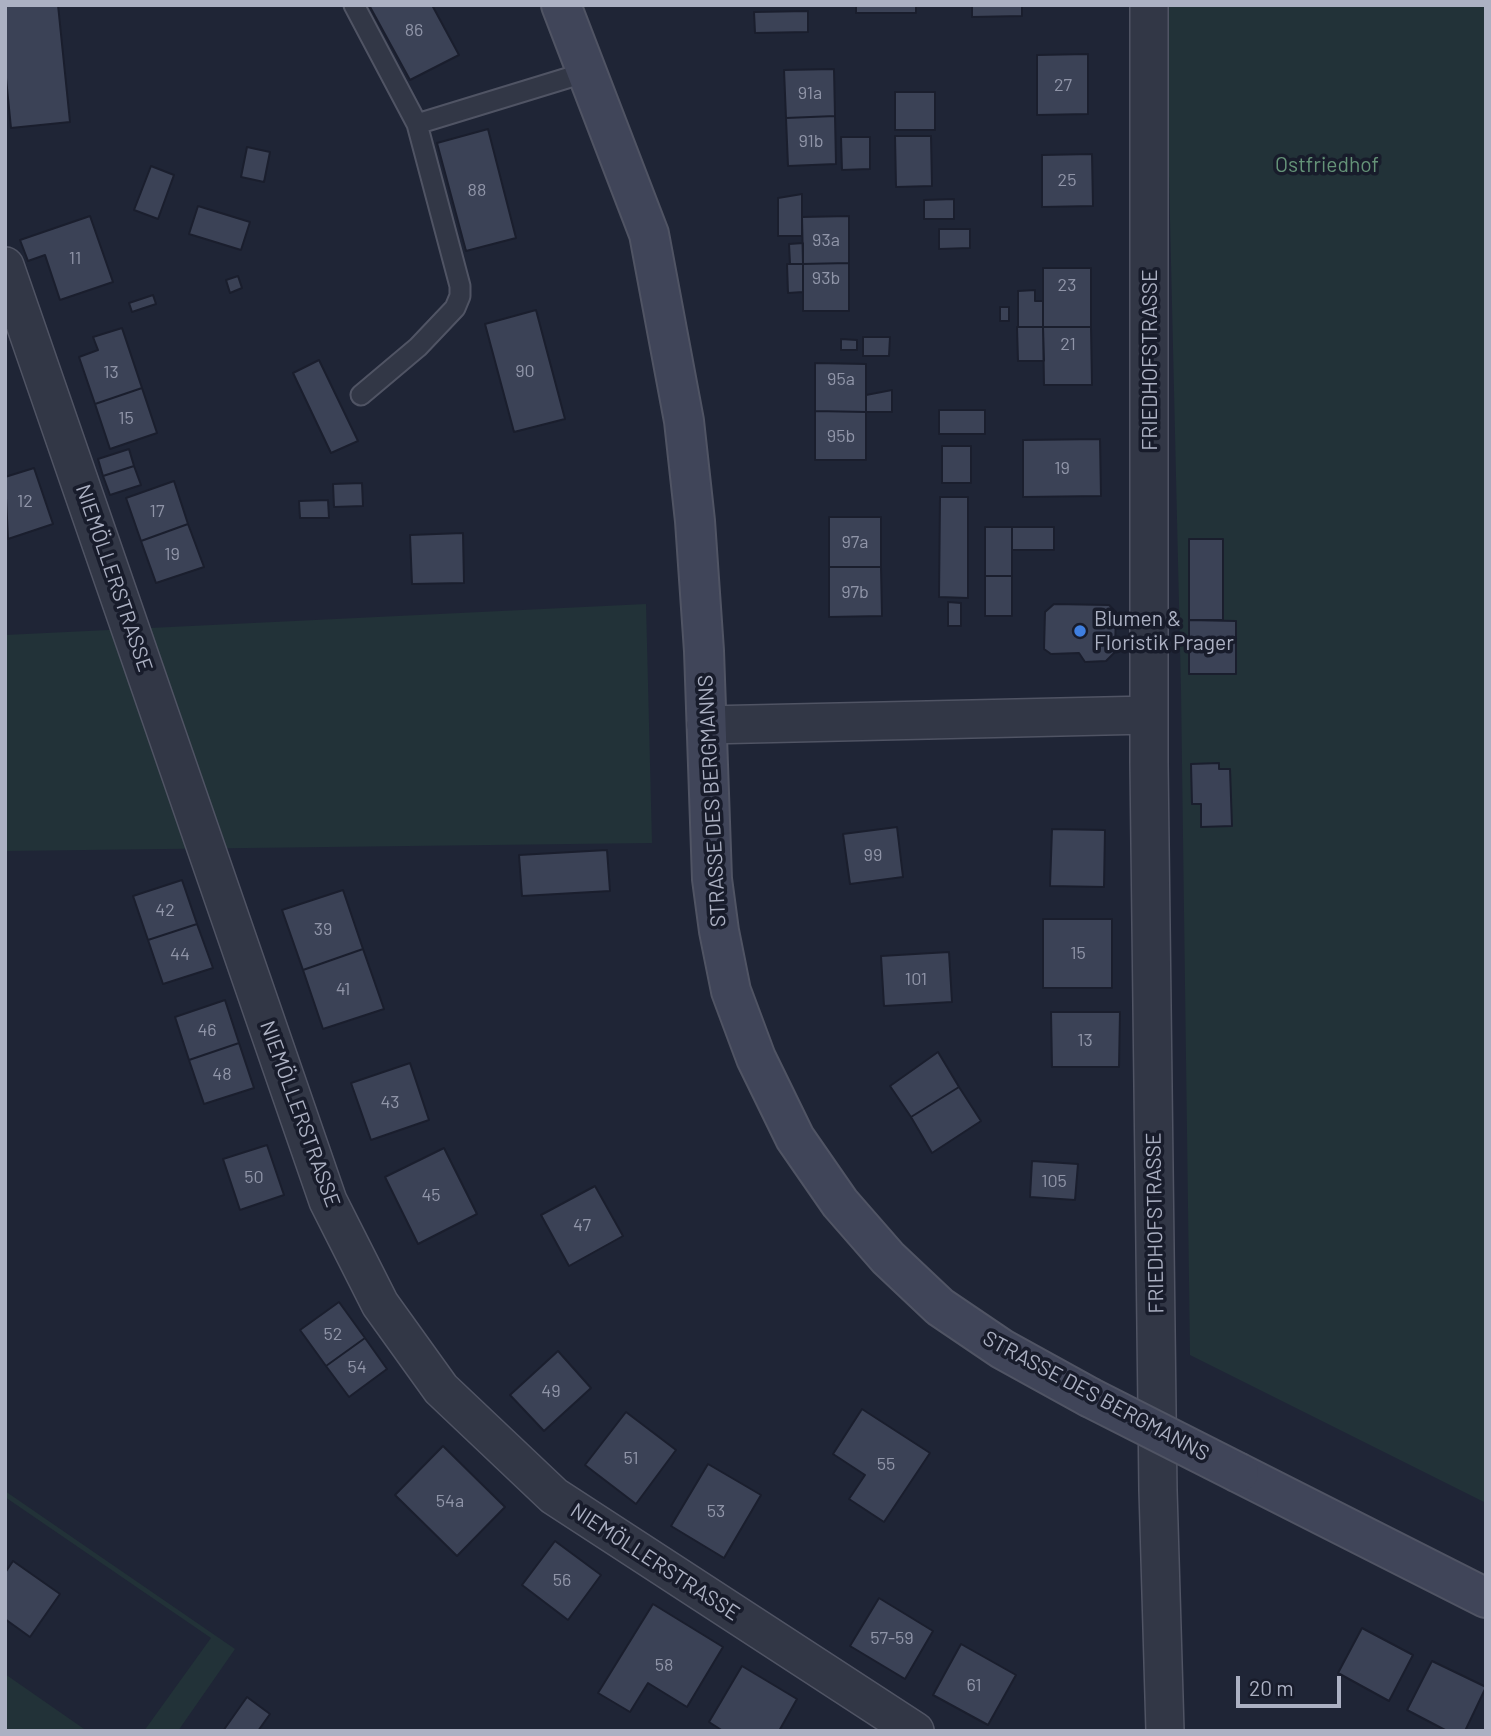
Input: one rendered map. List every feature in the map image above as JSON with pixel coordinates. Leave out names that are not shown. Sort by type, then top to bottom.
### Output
[{"type":"main road","name":"STRASSE DES BERGMANNS","points":[[561,5],[649,234],[681,408],[695,521],[712,879],[729,979],[756,1058],[794,1138],[840,1203],[888,1258],[940,1307],[1002,1349],[1089,1397],[1486,1598]]},
{"type":"street","name":"FRIEDHOFSTRASSE","points":[[1149,5],[1149,715],[1158,1490],[1165,1731]]},
{"type":"street","name":"NIEMÖLLERSTRASSE","points":[[5,266],[328,1201],[380,1304],[441,1390],[554,1496],[915,1731]]},
{"type":"street","points":[[706,725],[1149,715]]},
{"type":"lane","points":[[354,5],[417,124],[460,286],[460,296],[455,308],[418,347],[361,395]]},
{"type":"lane","points":[[417,124],[587,72]]},
{"type":"green space","name":"Ostfriedhof","points":[[1165,5],[1486,5],[1486,1503],[1190,1355],[1181,690]]},
{"type":"green space","points":[[646,604],[652,843],[5,851],[5,635]]},
{"type":"green space","points":[[5,1491],[235,1649],[178,1731],[144,1731],[211,1638],[5,1497]]},
{"type":"green space","points":[[5,1674],[87,1731],[5,1731]]},
{"type":"building","points":[[5,5],[58,5],[70,122],[11,128],[5,68]]},
{"type":"building","points":[[369,5],[432,5],[459,55],[410,80]]},
{"type":"building","points":[[856,5],[916,5],[916,13],[856,13]]},
{"type":"building","points":[[972,5],[1022,5],[1022,16],[972,17]]},
{"type":"building","points":[[808,11],[808,32],[755,33],[754,12]]},
{"type":"building","points":[[1088,54],[1088,114],[1037,115],[1037,55]]},
{"type":"building","points":[[834,69],[835,116],[786,118],[784,70]]},
{"type":"building","points":[[895,92],[935,92],[935,130],[895,130]]},
{"type":"building","points":[[835,116],[836,164],[788,166],[786,118]]},
{"type":"building","points":[[488,129],[516,238],[466,251],[437,143]]},
{"type":"building","points":[[895,136],[931,136],[932,186],[896,187]]},
{"type":"building","points":[[841,137],[870,137],[870,169],[842,170]]},
{"type":"building","points":[[247,147],[270,152],[264,182],[241,177]]},
{"type":"building","points":[[1092,154],[1093,206],[1042,207],[1042,155]]},
{"type":"building","points":[[151,166],[174,175],[158,219],[134,210]]},
{"type":"building","points":[[802,194],[802,236],[778,236],[778,198]]},
{"type":"building","points":[[954,199],[954,219],[924,219],[924,200]]},
{"type":"building","points":[[198,206],[250,222],[241,250],[189,234]]},
{"type":"building","points":[[90,216],[113,282],[60,300],[45,255],[28,261],[20,240]]},
{"type":"building","points":[[849,216],[849,263],[803,264],[802,217]]},
{"type":"building","points":[[939,229],[970,229],[970,248],[939,249]]},
{"type":"building","points":[[803,243],[803,264],[790,264],[789,244]]},
{"type":"building","points":[[849,263],[849,311],[803,311],[803,264]]},
{"type":"building","points":[[787,264],[803,264],[803,292],[788,293]]},
{"type":"building","points":[[1043,268],[1091,268],[1091,327],[1043,327]]},
{"type":"building","points":[[238,276],[242,288],[230,293],[226,280]]},
{"type":"building","points":[[1035,290],[1035,301],[1043,301],[1043,327],[1018,327],[1018,291]]},
{"type":"building","points":[[153,295],[156,304],[132,312],[129,303]]},
{"type":"building","points":[[1000,307],[1009,307],[1009,321],[1000,321]]},
{"type":"building","points":[[536,310],[565,419],[514,432],[485,324]]},
{"type":"building","points":[[1017,327],[1043,327],[1044,361],[1018,361]]},
{"type":"building","points":[[1043,327],[1091,327],[1092,385],[1044,385]]},
{"type":"building","points":[[122,328],[142,388],[95,404],[79,357],[98,350],[93,337]]},
{"type":"building","points":[[863,337],[890,337],[889,356],[863,356]]},
{"type":"building","points":[[841,339],[857,340],[857,350],[841,350]]},
{"type":"building","points":[[319,360],[358,441],[331,453],[293,373]]},
{"type":"building","points":[[815,363],[866,364],[866,412],[815,411]]},
{"type":"building","points":[[142,388],[157,433],[110,449],[95,404]]},
{"type":"building","points":[[892,390],[892,412],[866,412],[866,395]]},
{"type":"building","points":[[939,410],[985,410],[985,434],[939,434]]},
{"type":"building","points":[[815,411],[866,412],[866,460],[815,460]]},
{"type":"building","points":[[1100,439],[1101,496],[1023,497],[1023,440]]},
{"type":"building","points":[[942,446],[971,446],[971,483],[942,483]]},
{"type":"building","points":[[129,449],[134,466],[103,476],[98,459]]},
{"type":"building","points":[[134,466],[141,485],[110,495],[103,476]]},
{"type":"building","points":[[34,468],[53,524],[8,539],[5,477]]},
{"type":"building","points":[[174,481],[188,524],[141,541],[126,498]]},
{"type":"building","points":[[362,483],[363,506],[334,507],[333,484]]},
{"type":"building","points":[[940,497],[968,497],[968,598],[939,597]]},
{"type":"building","points":[[328,500],[329,518],[300,518],[299,501]]},
{"type":"building","points":[[829,517],[881,517],[881,567],[829,567]]},
{"type":"building","points":[[188,524],[204,567],[156,583],[141,541]]},
{"type":"building","points":[[985,527],[1012,527],[1012,576],[985,576]]},
{"type":"building","points":[[1012,527],[1054,527],[1054,550],[1012,550]]},
{"type":"building","points":[[463,533],[464,583],[412,584],[410,535]]},
{"type":"building","points":[[1189,539],[1223,539],[1223,620],[1189,620]]},
{"type":"building","points":[[829,567],[881,567],[882,616],[829,617]]},
{"type":"building","points":[[985,576],[1012,576],[1012,616],[985,616]]},
{"type":"building","points":[[948,602],[961,603],[961,626],[948,626]]},
{"type":"building","name":"Blumen & Floristik Prager","points":[[1054,604],[1109,605],[1116,612],[1115,652],[1106,661],[1085,662],[1079,653],[1051,654],[1044,649],[1045,612]]},
{"type":"building","points":[[1189,620],[1236,621],[1236,674],[1189,674]]},
{"type":"building","points":[[1219,763],[1219,769],[1230,769],[1232,826],[1201,827],[1201,804],[1192,804],[1191,764]]},
{"type":"building","points":[[897,827],[903,877],[850,884],[843,834]]},
{"type":"building","points":[[1052,829],[1105,830],[1104,887],[1050,886]]},
{"type":"building","points":[[607,850],[610,891],[522,896],[519,855]]},
{"type":"building","points":[[182,880],[197,924],[148,940],[133,896]]},
{"type":"building","points":[[343,890],[363,949],[303,970],[282,910]]},
{"type":"building","points":[[1043,919],[1112,919],[1112,988],[1043,988]]},
{"type":"building","points":[[197,924],[213,968],[163,984],[148,940]]},
{"type":"building","points":[[363,949],[384,1009],[323,1029],[303,970]]},
{"type":"building","points":[[949,952],[952,1002],[884,1006],[881,956]]},
{"type":"building","points":[[225,1000],[239,1043],[189,1060],[175,1017]]},
{"type":"building","points":[[1051,1012],[1120,1012],[1119,1067],[1052,1067]]},
{"type":"building","points":[[239,1043],[254,1088],[204,1104],[189,1060]]},
{"type":"building","points":[[938,1052],[959,1087],[911,1117],[890,1086]]},
{"type":"building","points":[[410,1063],[429,1120],[371,1140],[351,1083]]},
{"type":"building","points":[[959,1087],[981,1121],[932,1153],[911,1117]]},
{"type":"building","points":[[267,1145],[284,1195],[240,1210],[223,1159]]},
{"type":"building","points":[[444,1148],[477,1214],[418,1244],[385,1177]]},
{"type":"building","points":[[1032,1161],[1078,1164],[1075,1200],[1030,1197]]},
{"type":"building","points":[[595,1186],[623,1236],[569,1266],[541,1215]]},
{"type":"building","points":[[339,1302],[365,1338],[326,1366],[300,1330]]},
{"type":"building","points":[[365,1338],[387,1369],[349,1397],[326,1366]]},
{"type":"building","points":[[558,1351],[591,1388],[544,1431],[510,1395]]},
{"type":"building","points":[[862,1409],[930,1453],[884,1522],[849,1499],[865,1475],[833,1454]]},
{"type":"building","points":[[626,1412],[676,1450],[636,1504],[585,1465]]},
{"type":"building","points":[[443,1446],[505,1507],[457,1556],[395,1495]]},
{"type":"building","points":[[708,1464],[761,1495],[724,1558],[671,1526]]},
{"type":"building","points":[[555,1541],[601,1575],[568,1620],[522,1585]]},
{"type":"building","points":[[13,1561],[60,1594],[30,1637],[5,1619],[5,1573]]},
{"type":"building","points":[[879,1598],[933,1631],[905,1679],[850,1646]]},
{"type":"building","points":[[653,1604],[723,1647],[687,1707],[648,1683],[630,1712],[598,1693]]},
{"type":"building","points":[[1362,1628],[1413,1655],[1389,1701],[1338,1673]]},
{"type":"building","points":[[961,1644],[1016,1675],[988,1725],[933,1695]]},
{"type":"building","points":[[1432,1661],[1486,1687],[1465,1731],[1447,1731],[1407,1710]]},
{"type":"building","points":[[742,1666],[797,1699],[779,1731],[723,1731],[709,1722]]},
{"type":"building","points":[[247,1697],[270,1714],[258,1731],[223,1731]]},
{"type":"place","name":"Blumen & Floristik Prager","points":[[1080,631]]}]
